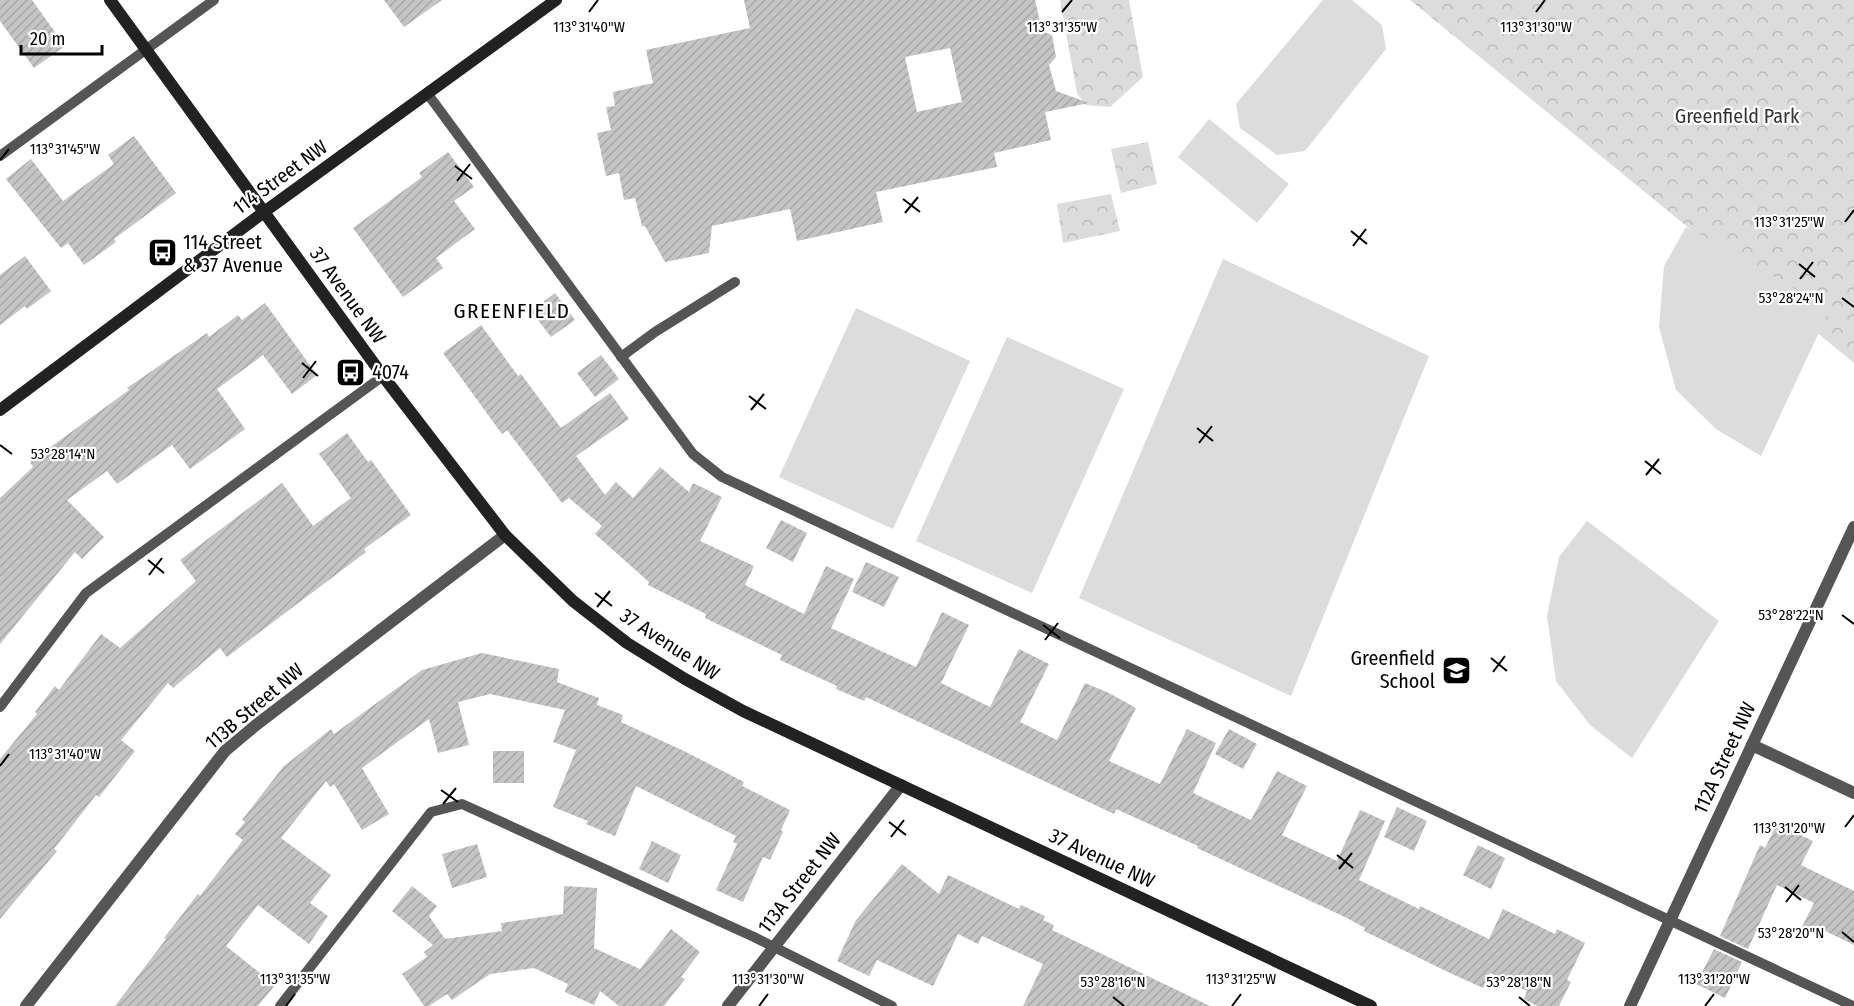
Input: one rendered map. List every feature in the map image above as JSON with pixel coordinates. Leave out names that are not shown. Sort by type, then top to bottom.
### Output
[{"type":"street","name":"37 Avenue NW","points":[[111,0],[383,376],[505,535],[537,568],[582,608],[627,643],[684,680],[743,711],[1371,1006]]},
{"type":"street","name":"114 Street NW","points":[[0,410],[264,212],[556,0]]},
{"type":"street","name":"112A Street NW","points":[[1629,1006],[1854,527]]},
{"type":"street","name":"113B Street NW","points":[[26,1006],[225,751],[505,535]]},
{"type":"street","points":[[1752,745],[1854,793]]},
{"type":"street","name":"113A Street NW","points":[[729,1006],[902,785]]},
{"type":"lane","points":[[0,156],[214,0]]},
{"type":"lane","points":[[428,93],[693,454],[722,477],[1853,1006]]},
{"type":"lane","points":[[621,357],[735,282]]},
{"type":"lane","points":[[0,707],[86,593],[383,376]]},
{"type":"lane","points":[[280,1006],[431,812],[462,804],[774,946],[892,1006]]},
{"type":"green space","points":[[1060,0],[1129,0],[1143,77],[1110,107],[1086,105],[1077,93]]},
{"type":"green space","points":[[1323,0],[1352,0],[1382,25],[1386,49],[1305,151],[1277,155],[1240,128],[1236,104]]},
{"type":"green space","name":"Greenfield Park","points":[[1410,0],[1854,0],[1854,363]]},
{"type":"green space","points":[[1209,119],[1289,184],[1257,223],[1178,157]]},
{"type":"green space","points":[[1148,142],[1157,184],[1121,193],[1111,149]]},
{"type":"green space","points":[[1111,194],[1120,231],[1063,243],[1057,204]]},
{"type":"green space","points":[[1686,227],[1830,309],[1761,456],[1716,429],[1676,390],[1659,327],[1664,266]]},
{"type":"green space","points":[[1223,259],[1429,356],[1291,696],[1079,598]]},
{"type":"green space","points":[[856,308],[970,361],[893,529],[779,477]]},
{"type":"green space","points":[[1007,337],[1124,389],[1032,593],[916,541]]},
{"type":"green space","points":[[1587,521],[1719,621],[1632,758],[1590,725],[1556,681],[1547,616],[1559,557]]},
{"type":"building","points":[[0,0],[32,0],[65,46],[34,68],[0,21]]},
{"type":"building","points":[[384,0],[442,0],[404,27]]},
{"type":"building","points":[[744,0],[1035,0],[1042,31],[1052,35],[1056,57],[1049,65],[1056,91],[1089,103],[1045,112],[1051,140],[994,153],[997,167],[876,192],[883,222],[797,241],[790,209],[712,226],[709,253],[665,262],[645,226],[642,226],[635,198],[624,200],[619,173],[606,176],[597,133],[611,130],[606,107],[615,106],[613,92],[653,83],[646,50],[750,28]],"holes":[[[950,48],[962,102],[917,112],[905,57]]]},
{"type":"building","points":[[134,136],[176,193],[114,239],[116,242],[84,265],[68,243],[61,248],[6,179],[31,159],[63,201],[114,164],[108,155]]},
{"type":"building","points":[[448,152],[474,187],[454,201],[475,229],[436,258],[443,268],[403,297],[353,228],[422,177],[419,173]]},
{"type":"building","points":[[25,256],[51,291],[27,309],[25,306],[0,325],[0,275]]},
{"type":"building","points":[[555,293],[575,320],[551,337],[531,311]]},
{"type":"building","points":[[265,303],[317,375],[292,394],[263,355],[217,389],[245,429],[190,469],[172,445],[117,484],[107,471],[67,500],[104,537],[82,559],[75,552],[0,644],[0,498],[33,467],[30,462],[129,390],[127,388],[207,333],[209,337],[238,315],[242,320]]},
{"type":"building","points":[[481,325],[518,376],[521,374],[561,428],[610,393],[629,419],[576,456],[605,495],[616,482],[633,498],[660,467],[689,492],[693,483],[722,497],[700,541],[754,566],[745,585],[804,614],[826,566],[854,579],[831,628],[916,667],[942,612],[969,625],[941,683],[990,707],[1019,649],[1049,664],[1020,722],[1057,740],[1085,683],[1109,693],[1136,708],[1109,761],[1160,784],[1187,729],[1216,743],[1193,793],[1251,820],[1277,771],[1307,786],[1282,835],[1337,861],[1360,810],[1385,821],[1359,880],[1489,939],[1503,909],[1555,934],[1557,929],[1585,943],[1567,980],[1571,982],[1559,1006],[1537,1006],[1524,999],[1527,991],[1490,973],[1483,988],[1450,973],[1364,931],[1365,928],[1347,918],[1197,848],[1198,846],[1116,809],[1114,814],[866,697],[864,701],[836,689],[837,686],[780,660],[782,655],[705,618],[706,614],[648,585],[649,582],[595,534],[602,526],[569,498],[562,503],[507,430],[502,434],[443,353]]},
{"type":"building","points":[[601,355],[619,379],[595,397],[577,373]]},
{"type":"building","points":[[347,433],[368,462],[371,460],[411,515],[227,657],[220,648],[173,688],[168,683],[121,740],[135,751],[99,797],[96,795],[54,849],[57,851],[0,919],[0,759],[37,714],[35,712],[55,686],[59,690],[101,634],[120,648],[196,581],[180,560],[282,483],[313,526],[351,498],[319,454]]},
{"type":"building","points":[[781,520],[807,533],[793,562],[766,548]]},
{"type":"building","points":[[866,562],[899,577],[884,607],[852,592]]},
{"type":"building","points":[[482,653],[559,669],[557,682],[599,698],[597,705],[623,715],[621,722],[744,782],[742,786],[790,810],[770,860],[763,857],[743,902],[716,890],[737,844],[733,842],[736,836],[636,786],[615,836],[586,824],[588,821],[553,807],[576,750],[553,742],[565,710],[490,694],[458,702],[469,745],[438,753],[429,719],[362,768],[389,814],[362,830],[334,784],[330,787],[326,781],[281,838],[331,875],[310,903],[328,916],[309,944],[258,905],[226,946],[275,985],[258,1006],[115,1006],[166,939],[164,938],[243,840],[235,834],[245,822],[242,820],[283,767],[331,729],[334,734],[422,670]]},
{"type":"building","points":[[1229,729],[1257,744],[1243,769],[1215,754]]},
{"type":"building","points":[[493,751],[524,751],[524,783],[493,783]]},
{"type":"building","points":[[1397,807],[1427,821],[1414,851],[1384,837]]},
{"type":"building","points":[[1777,824],[1813,841],[1801,865],[1854,891],[1854,945],[1823,930],[1821,936],[1802,927],[1814,903],[1777,885],[1748,949],[1720,936],[1760,845],[1765,848]]},
{"type":"building","points":[[652,841],[681,855],[668,883],[639,869]]},
{"type":"building","points":[[477,844],[487,877],[452,888],[442,854]]},
{"type":"building","points":[[1478,845],[1505,858],[1491,889],[1463,875]]},
{"type":"building","points":[[902,864],[939,894],[948,875],[1019,909],[1021,905],[1045,916],[1043,920],[1054,925],[1052,930],[1210,1006],[1023,1006],[1043,964],[982,936],[978,944],[958,934],[933,986],[877,960],[869,976],[837,961],[856,920]]},
{"type":"building","points":[[412,886],[437,906],[429,916],[445,939],[502,931],[501,923],[563,914],[564,886],[597,888],[594,948],[640,969],[671,929],[700,952],[681,977],[685,979],[664,1006],[619,1006],[600,991],[594,1005],[565,992],[568,984],[534,968],[490,974],[452,1000],[447,994],[429,1006],[424,1006],[402,974],[427,957],[424,952],[433,945],[392,911]]},
{"type":"building","points":[[1714,949],[1742,962],[1725,998],[1696,984]]},
{"type":"place","name":"114 Street & 37 Avenue","points":[[162,253]]},
{"type":"place","name":"4074","points":[[351,372]]},
{"type":"place","name":"Greenfield School","points":[[1456,670]]},
{"type":"district","name":"GREENFIELD","points":[[512,311]]}]
